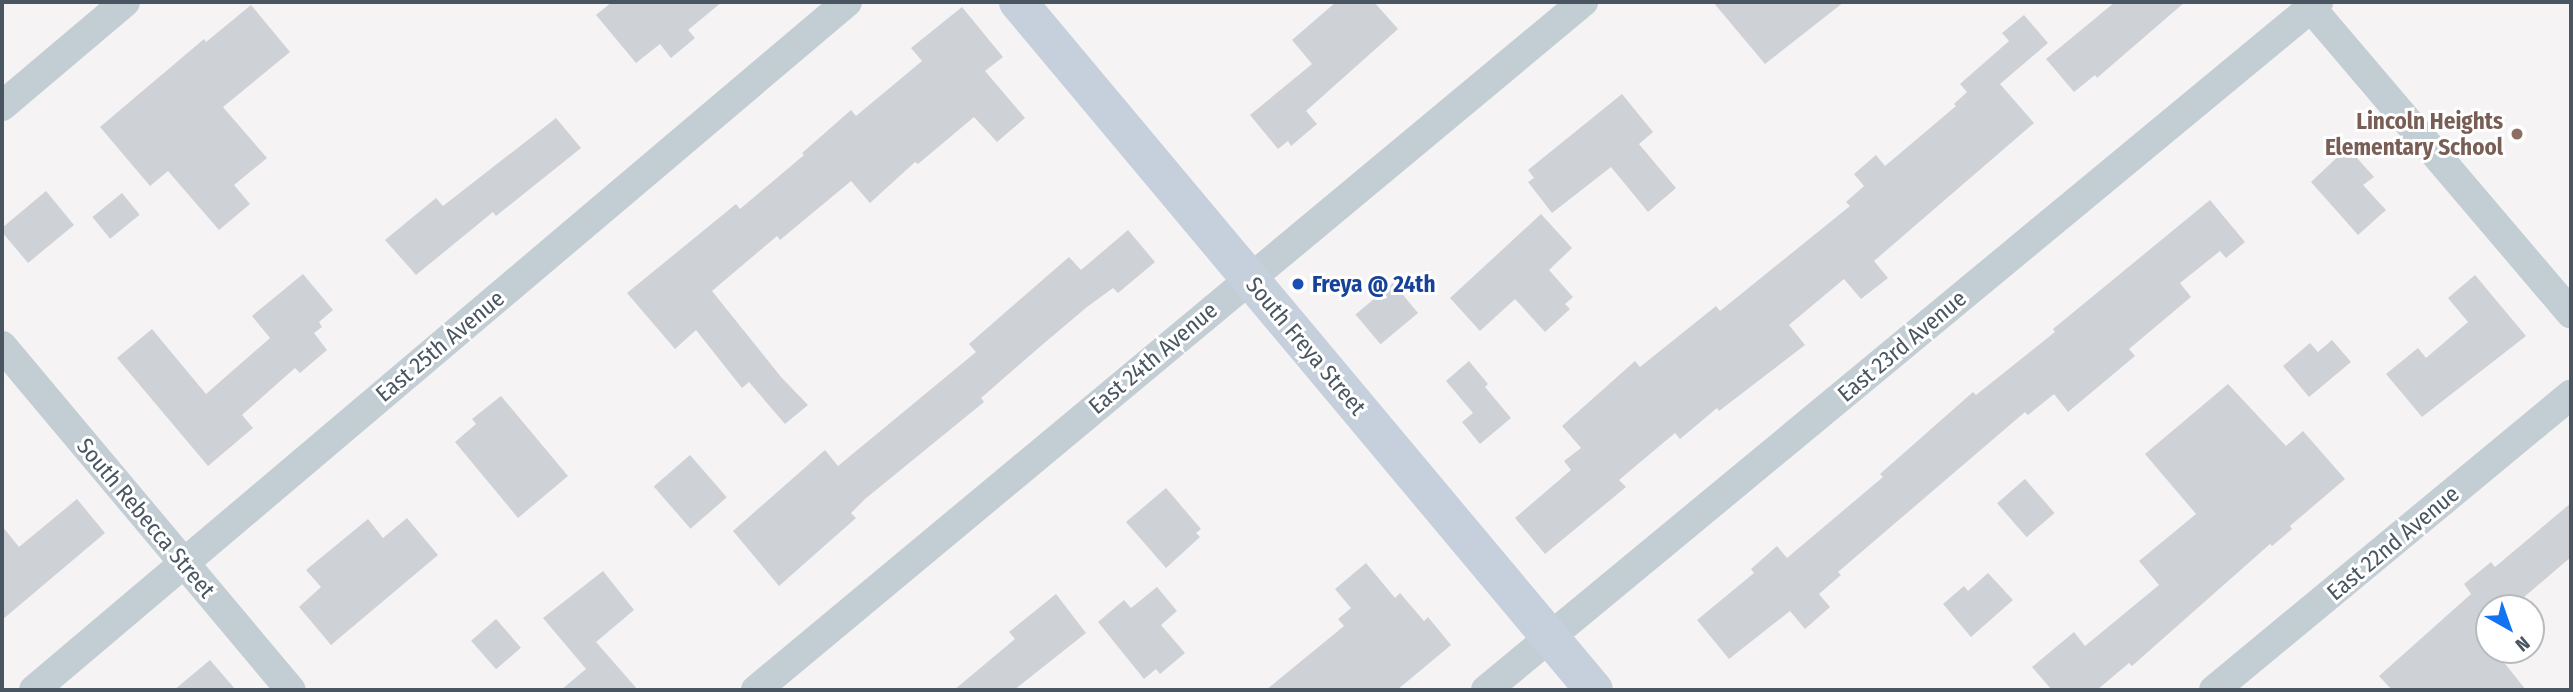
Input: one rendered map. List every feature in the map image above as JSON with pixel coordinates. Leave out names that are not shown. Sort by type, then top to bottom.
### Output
[{"type":"main road","name":"South Freya Street","points":[[1018,2],[1594,690]]},
{"type":"street","points":[[2,106],[125,2]]},
{"type":"street","name":"East 25th Avenue","points":[[34,690],[847,2]]},
{"type":"street","name":"East 24th Avenue","points":[[756,690],[1583,2]]},
{"type":"street","points":[[2312,4],[2571,313]]},
{"type":"street","name":"East 23rd Avenue","points":[[1486,690],[2312,4]]},
{"type":"street","name":"South Rebecca Street","points":[[2,346],[291,690]]},
{"type":"street","name":"East 22nd Avenue","points":[[2214,690],[2571,395]]},
{"type":"building","points":[[612,2],[722,2],[688,30],[695,38],[671,58],[660,44],[636,63],[596,15]]},
{"type":"building","points":[[1336,2],[1374,2],[1398,29],[1306,111],[1317,124],[1291,146],[1288,141],[1278,149],[1250,115],[1312,64],[1292,40]]},
{"type":"building","points":[[1713,2],[1844,2],[1765,64]]},
{"type":"building","points":[[2115,2],[2185,2],[2097,78],[2095,75],[2074,92],[2046,59]]},
{"type":"building","points":[[251,5],[290,52],[223,107],[267,158],[234,185],[250,204],[219,230],[168,171],[150,186],[100,127],[204,39],[206,42]]},
{"type":"building","points":[[962,7],[1003,57],[985,71],[1025,118],[997,142],[974,117],[918,164],[915,162],[870,203],[851,181],[780,240],[777,236],[712,291],[781,377],[808,405],[785,424],[749,382],[742,388],[696,330],[675,349],[627,293],[736,204],[740,209],[804,155],[802,153],[851,110],[856,116],[922,61],[911,48]]},
{"type":"building","points":[[2024,15],[2048,43],[2000,84],[2034,123],[1874,261],[1888,278],[1861,299],[1844,279],[1789,325],[1805,345],[1719,411],[1717,408],[1680,439],[1675,433],[1619,480],[1626,487],[1545,554],[1515,518],[1571,470],[1564,461],[1581,448],[1562,426],[1635,361],[1640,367],[1716,306],[1720,311],[1850,206],[1846,202],[1864,186],[1854,174],[1876,155],[1885,166],[1956,106],[1954,104],[1967,92],[1960,84],[2009,41],[2002,33]]},
{"type":"building","points":[[1622,94],[1653,132],[1639,144],[1676,188],[1648,212],[1611,167],[1552,213],[1528,182],[1534,178],[1528,170]]},
{"type":"building","points":[[556,118],[581,148],[496,216],[493,212],[416,275],[385,240],[436,198],[443,206]]},
{"type":"building","points":[[2349,149],[2374,177],[2363,185],[2386,210],[2358,235],[2311,182]]},
{"type":"building","points":[[46,191],[74,225],[28,263],[2,232],[2,228]]},
{"type":"building","points":[[122,193],[140,215],[110,239],[92,217]]},
{"type":"building","points":[[2210,200],[2245,242],[2226,258],[2220,251],[2180,283],[2191,297],[2129,349],[2135,356],[2068,412],[2054,394],[2028,415],[2025,412],[1838,572],[1841,575],[1819,594],[1830,607],[1805,629],[1790,611],[1729,659],[1697,620],[1754,573],[1751,569],[1777,546],[1787,558],[1883,477],[1880,474],[1973,392],[1976,395],[2055,332],[2053,329]]},
{"type":"building","points":[[1541,214],[1572,248],[1549,270],[1573,297],[1565,304],[1570,309],[1545,332],[1515,299],[1480,331],[1450,298]]},
{"type":"building","points":[[1128,230],[1155,262],[1118,293],[1113,288],[1087,307],[1042,345],[981,398],[984,402],[865,499],[851,513],[856,518],[779,586],[733,531],[825,450],[838,466],[976,352],[969,344],[1069,257],[1081,270]]},
{"type":"building","points":[[303,274],[333,310],[319,322],[322,327],[314,333],[327,350],[300,373],[295,368],[242,415],[253,428],[208,466],[117,358],[152,329],[206,394],[270,338],[252,316]]},
{"type":"building","points":[[2475,275],[2526,336],[2422,417],[2386,374],[2418,348],[2426,358],[2468,322],[2448,298]]},
{"type":"building","points":[[1393,283],[1418,313],[1381,344],[1355,314]]},
{"type":"building","points":[[2332,340],[2351,362],[2309,397],[2283,366],[2310,343],[2318,352]]},
{"type":"building","points":[[1469,361],[1488,384],[1485,387],[1511,418],[1480,444],[1462,422],[1473,413],[1446,381]]},
{"type":"building","points":[[2228,384],[2286,446],[2303,431],[2345,479],[2290,526],[2292,529],[2272,546],[2270,544],[2132,666],[2129,663],[2097,690],[2052,690],[2032,667],[2074,632],[2085,646],[2159,585],[2139,561],[2196,514],[2145,454]]},
{"type":"building","points":[[501,396],[568,476],[518,518],[455,442],[476,424],[472,419]]},
{"type":"building","points":[[690,455],[727,497],[691,529],[654,486]]},
{"type":"building","points":[[2025,479],[2055,513],[2027,537],[1997,503]]},
{"type":"building","points":[[1166,488],[1201,529],[1196,533],[1200,537],[1166,568],[1126,522]]},
{"type":"building","points":[[77,499],[105,533],[2,620],[2,526],[19,547]]},
{"type":"building","points":[[2571,503],[2571,557],[2528,594],[2475,594],[2475,664],[2505,664],[2526,690],[2392,690],[2379,676],[2471,594],[2464,584],[2491,562],[2495,567]]},
{"type":"building","points":[[407,518],[438,555],[331,645],[299,607],[321,587],[306,570],[368,519],[383,538]]},
{"type":"building","points":[[1366,563],[1395,598],[1400,593],[1424,621],[1428,617],[1451,645],[1397,690],[1266,690],[1344,626],[1338,619],[1351,608],[1335,589]]},
{"type":"building","points":[[603,571],[634,610],[596,642],[638,690],[561,690],[586,669],[543,618]]},
{"type":"building","points":[[1988,573],[2013,600],[1971,637],[1943,604],[1964,586],[1968,591]]},
{"type":"building","points":[[1157,587],[1177,611],[1161,625],[1185,653],[1160,674],[1156,669],[1144,679],[1098,622],[1124,600],[1131,608]]},
{"type":"building","points":[[1056,594],[1086,633],[1014,690],[954,690],[1015,639],[1009,632]]},
{"type":"building","points":[[496,619],[521,648],[496,669],[471,641]]},
{"type":"building","points":[[210,660],[236,690],[174,690]]},
{"type":"place","name":"Lincoln Heights Elementary School","points":[[2517,134]]},
{"type":"place","name":"Freya @ 24th","points":[[1298,284]]}]
